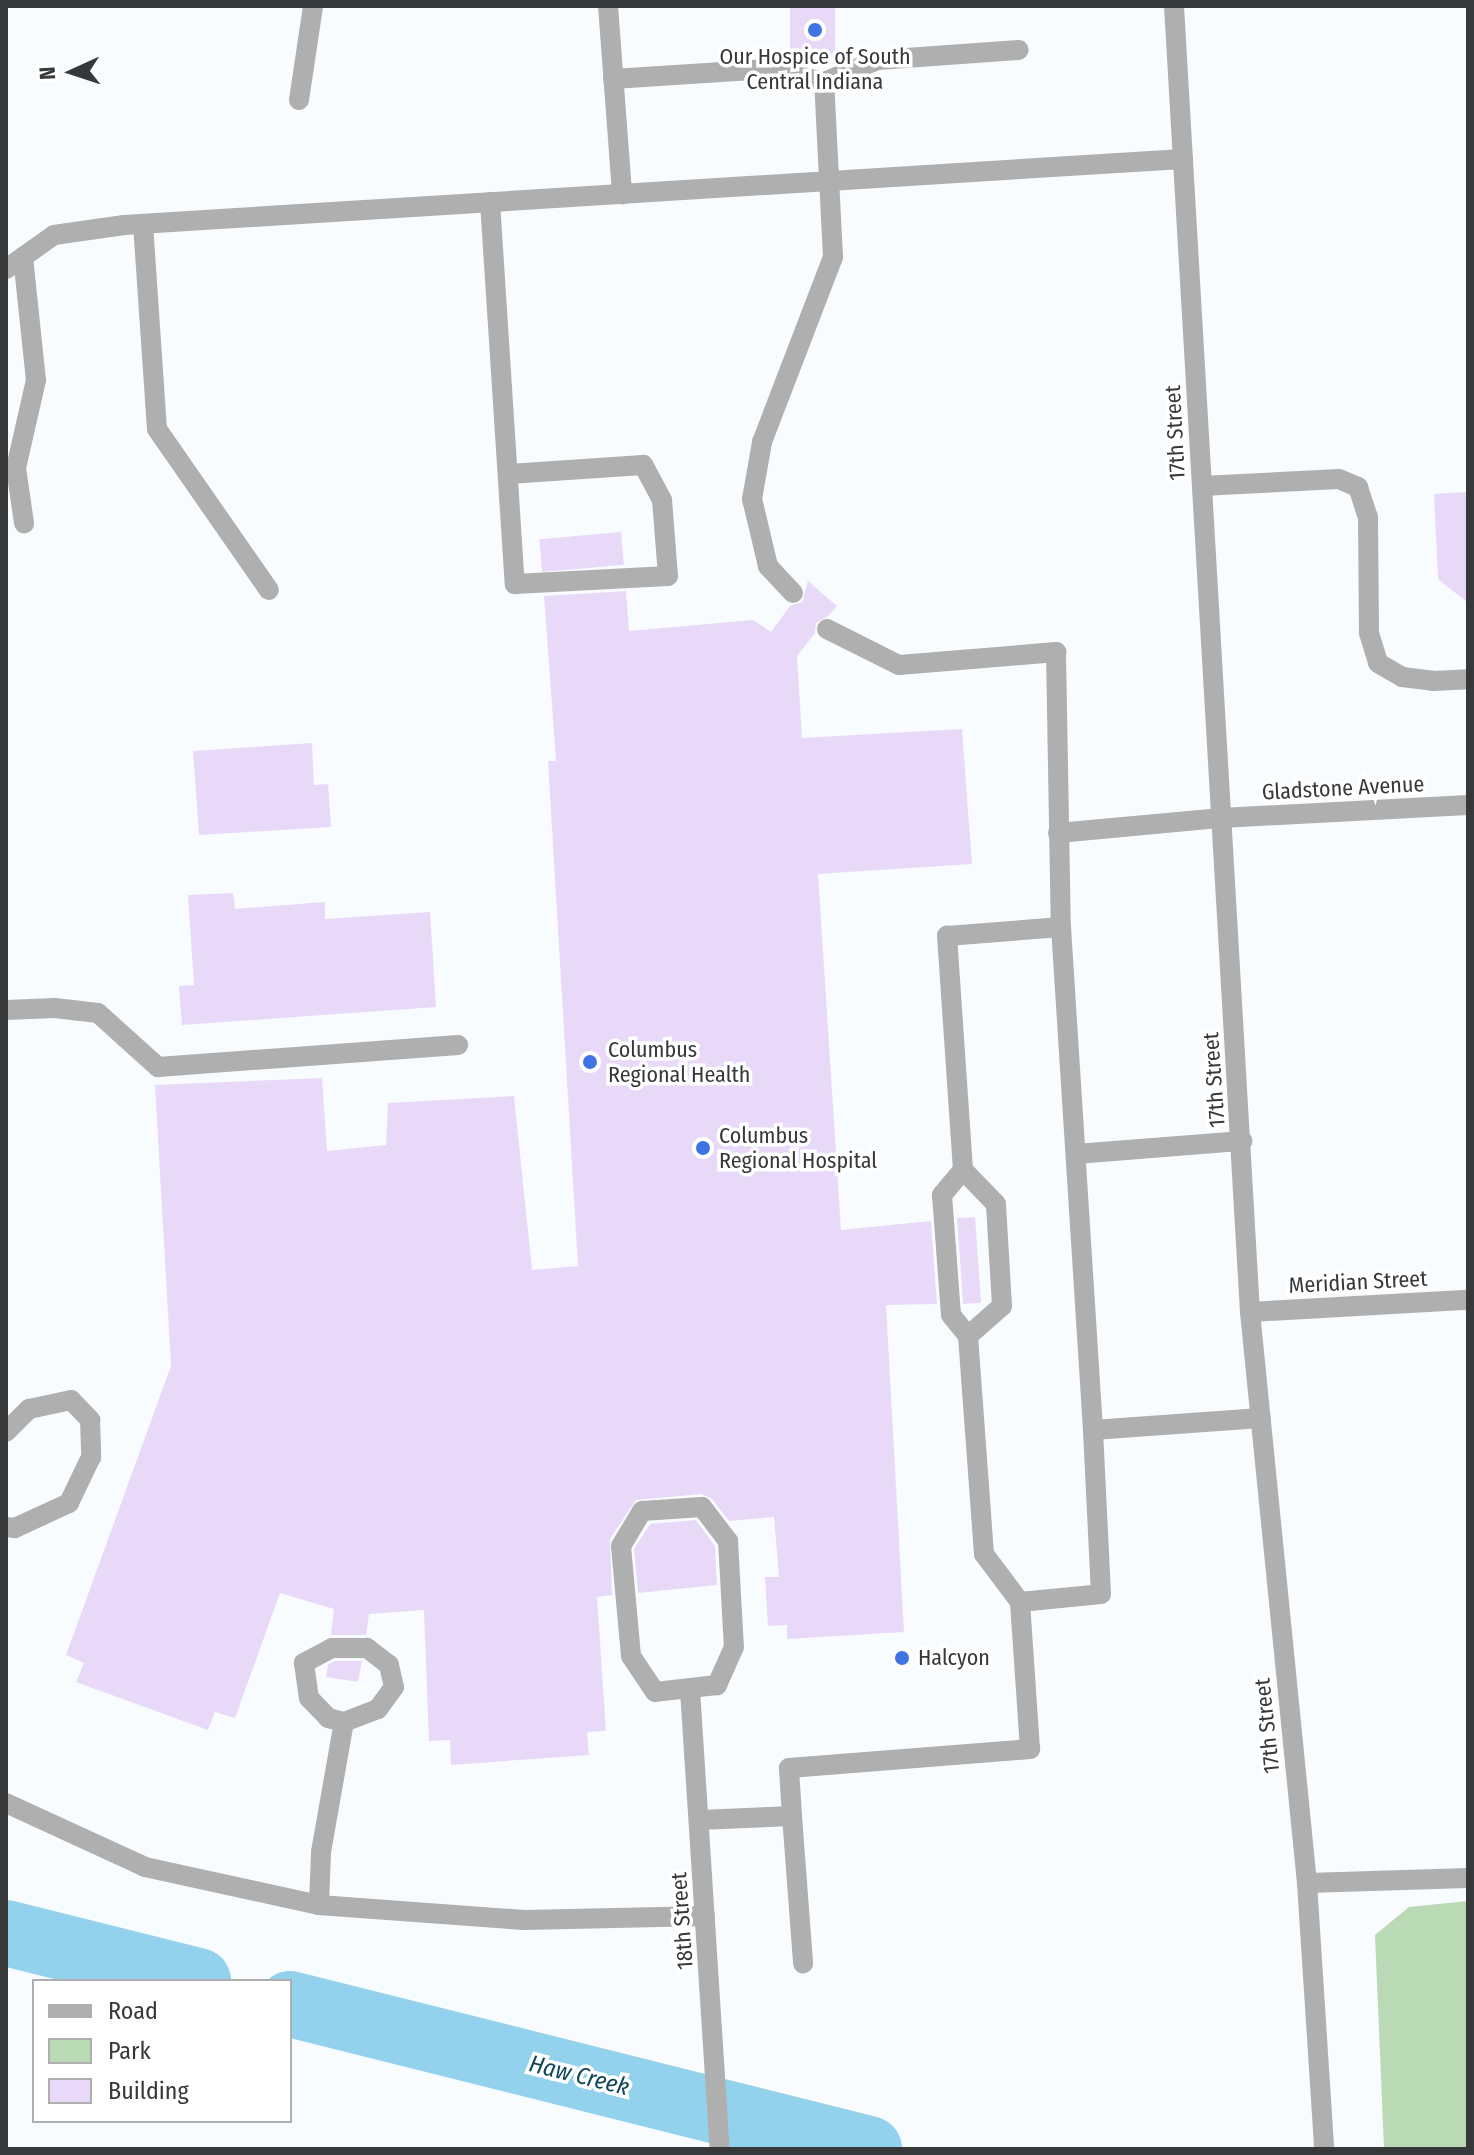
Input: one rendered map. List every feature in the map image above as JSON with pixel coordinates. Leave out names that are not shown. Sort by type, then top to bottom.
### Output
[{"type":"street","points":[[299,100],[313,6]]},
{"type":"street","points":[[608,6],[622,194]]},
{"type":"street","name":"17th Street","points":[[1174,6],[1250,1312],[1307,1883],[1324,2149]]},
{"type":"street","points":[[613,79],[769,69],[824,82],[878,60],[1019,50]]},
{"type":"street","points":[[793,593],[768,566],[752,499],[762,442],[833,257],[824,82]]},
{"type":"street","points":[[24,523],[16,468],[36,380],[15,263],[54,235],[143,224],[1183,159]]},
{"type":"street","points":[[490,202],[515,584],[668,576],[662,500],[643,465],[508,474]]},
{"type":"street","points":[[143,224],[157,429],[269,590]]},
{"type":"street","points":[[1202,486],[1339,479],[1358,487],[1368,517],[1369,633],[1378,663],[1402,677],[1433,681],[1468,679]]},
{"type":"street","points":[[827,629],[899,665],[1056,652],[1061,927],[1101,1594],[1020,1602]]},
{"type":"street","name":"Gladstone Avenue","points":[[1058,833],[1221,818],[1468,805]]},
{"type":"street","points":[[968,1336],[1002,1306],[996,1204],[963,1170],[947,936],[1061,927]]},
{"type":"street","points":[[6,1010],[55,1008],[98,1013],[158,1067],[458,1045]]},
{"type":"street","points":[[1076,1154],[1242,1141]]},
{"type":"street","points":[[803,1964],[789,1768],[1030,1749],[1020,1602],[984,1554],[968,1336],[951,1315],[942,1195],[963,1170]]},
{"type":"street","name":"Meridian Street","points":[[1250,1312],[1468,1300]]},
{"type":"street","points":[[6,1432],[29,1409],[71,1400],[90,1420],[91,1457],[69,1503],[15,1528],[6,1527]]},
{"type":"street","points":[[1093,1430],[1261,1418]]},
{"type":"street","points":[[702,1507],[728,1541],[734,1647],[717,1685],[690,1690],[655,1692],[631,1656],[621,1546],[642,1511],[702,1507]]},
{"type":"street","points":[[332,1648],[367,1648],[389,1665],[394,1687],[378,1709],[344,1722],[328,1718],[309,1698],[304,1663],[332,1648]]},
{"type":"street","name":"18th Street","points":[[690,1690],[720,2149]]},
{"type":"street","points":[[319,1905],[321,1852],[344,1722]]},
{"type":"street","points":[[6,1803],[145,1867],[319,1905],[524,1920],[705,1916]]},
{"type":"street","points":[[699,1820],[792,1816]]},
{"type":"street","points":[[1307,1883],[1468,1878]]},
{"type":"green space","points":[[1468,1901],[1468,2149],[1384,2149],[1375,1935],[1409,1907]]},
{"type":"building","name":"Our Hospice of South Central Indiana","points":[[790,6],[835,6],[835,58],[790,58]]},
{"type":"building","points":[[1468,492],[1468,603],[1438,579],[1434,494]]},
{"type":"building","points":[[621,532],[624,565],[542,572],[539,539]]},
{"type":"building","name":"Columbus Regional Hospital","points":[[808,581],[837,606],[816,623],[815,633],[797,656],[802,738],[962,729],[972,864],[818,874],[841,1230],[931,1221],[937,1304],[886,1305],[904,1632],[787,1639],[787,1625],[768,1626],[765,1577],[779,1577],[774,1517],[729,1521],[712,1499],[701,1494],[636,1500],[610,1539],[612,1595],[597,1597],[606,1731],[587,1732],[589,1755],[451,1765],[450,1740],[429,1741],[424,1610],[369,1614],[366,1635],[331,1635],[334,1609],[280,1593],[235,1718],[215,1712],[208,1730],[76,1682],[84,1663],[66,1655],[171,1366],[155,1085],[322,1078],[327,1151],[386,1145],[388,1103],[514,1096],[532,1270],[578,1266],[548,761],[556,761],[544,596],[626,591],[629,631],[753,620],[771,632],[790,606],[802,602]]},
{"type":"building","points":[[312,743],[314,785],[328,784],[331,827],[199,835],[193,751]]},
{"type":"building","points":[[233,893],[235,909],[325,902],[325,919],[430,912],[436,1007],[182,1025],[179,986],[194,985],[188,895]]},
{"type":"building","points":[[975,1217],[981,1303],[963,1304],[957,1218]]},
{"type":"building","points":[[696,1520],[715,1546],[717,1585],[638,1593],[634,1549],[650,1524]]},
{"type":"building","points":[[335,1661],[362,1661],[358,1682],[326,1677],[328,1665]]},
{"type":"waterway","name":"Haw Creek","points":[[6,1933],[190,1979]]},
{"type":"waterway","name":"Haw Creek","points":[[292,2005],[869,2149]]},
{"type":"place","name":"Our Hospice of South Central Indiana","points":[[815,30]]},
{"type":"place","name":"Columbus Regional Health","points":[[590,1062]]},
{"type":"place","name":"Columbus Regional Hospital","points":[[703,1148]]},
{"type":"place","name":"Halcyon","points":[[902,1658]]}]
